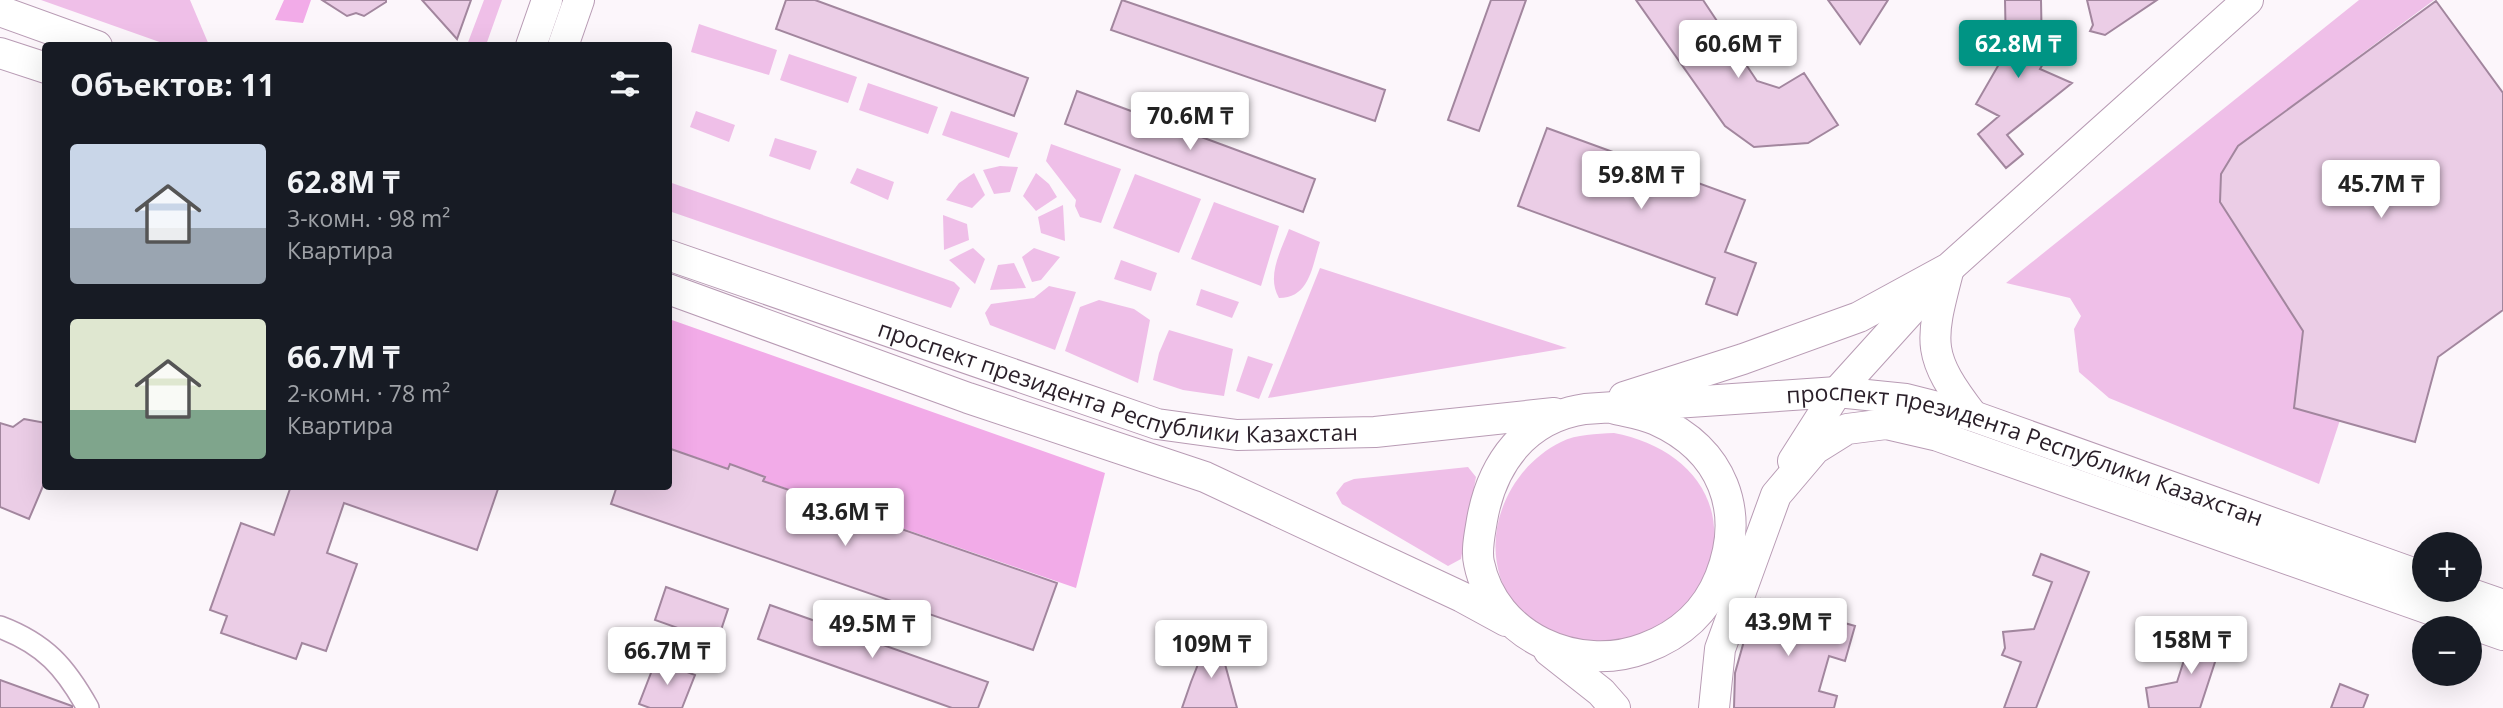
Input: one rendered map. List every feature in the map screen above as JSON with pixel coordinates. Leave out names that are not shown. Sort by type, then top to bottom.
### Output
[{"type":"main road","points":[[532,42],[547,0]]},
{"type":"main road","points":[[564,42],[579,0]]},
{"type":"main road","points":[[672,290],[968,398],[1205,477],[1462,597],[1554,649],[1581,656],[1608,657],[1636,652],[1661,642],[1685,627],[1709,601],[1776,495],[1802,443],[1837,392],[1948,268],[2248,0]]},
{"type":"main road","points":[[0,11],[86,42]]},
{"type":"main road","points":[[0,53],[42,67]]},
{"type":"main road","name":"проспект президента Республики Казахстан","points":[[672,256],[1157,424],[1237,435],[1375,432],[1593,409],[1837,392],[1906,399],[1973,416],[2412,573]]},
{"type":"main road","points":[[1615,708],[1601,692],[1524,632],[1499,608],[1485,583],[1478,560],[1486,496],[1496,471],[1511,448],[1531,429],[1551,418],[1593,409],[1859,317],[1948,268]]},
{"type":"main road","points":[[1948,268],[1936,317],[1934,344],[1944,378],[1973,416]]},
{"type":"main road","points":[[1593,409],[1653,418],[1673,428],[1708,460],[1723,484],[1732,517],[1731,545],[1709,601],[1713,708]]},
{"type":"main road","name":"проспект президента Республики Казахстан","points":[[1776,495],[1815,449],[1847,429],[1886,424],[1938,436],[2503,635]]},
{"type":"main road","points":[[1713,708],[1720,649],[1776,495]]},
{"type":"main road","points":[[2482,598],[2503,605]]},
{"type":"street","points":[[0,627],[29,638],[67,672],[88,708]]},
{"type":"shaded area","points":[[41,0],[190,0],[208,42],[160,42]]},
{"type":"shaded area","points":[[284,0],[311,0],[303,23],[275,20]]},
{"type":"shaded area","points":[[484,0],[502,0],[487,42],[468,42]]},
{"type":"shaded area","points":[[2359,0],[2434,0],[2238,146],[2221,174],[2220,202],[2303,331],[2294,407],[2340,420],[2319,484],[2109,398],[2079,372],[2074,329],[2081,316],[2070,298],[2006,283]]},
{"type":"shaded area","points":[[699,24],[777,50],[769,75],[691,52]]},
{"type":"shaded area","points":[[789,54],[857,77],[848,103],[780,80]]},
{"type":"shaded area","points":[[868,83],[938,107],[928,134],[859,110]]},
{"type":"shaded area","points":[[696,111],[735,125],[729,142],[690,127]]},
{"type":"shaded area","points":[[951,111],[1018,133],[1009,158],[942,135]]},
{"type":"shaded area","points":[[775,138],[817,151],[810,170],[769,156]]},
{"type":"shaded area","points":[[1051,144],[1121,169],[1101,223],[1080,217],[1075,206],[1076,200],[1046,161]]},
{"type":"shaded area","points":[[1000,166],[1018,167],[1010,192],[994,194],[983,170]]},
{"type":"shaded area","points":[[857,168],[894,182],[888,200],[850,183]]},
{"type":"shaded area","points":[[974,173],[985,195],[972,208],[946,200],[959,183]]},
{"type":"shaded area","points":[[1036,173],[1049,184],[1057,197],[1036,211],[1023,196]]},
{"type":"shaded area","points":[[1135,174],[1201,199],[1179,253],[1113,228]]},
{"type":"shaded area","points":[[672,183],[954,282],[960,288],[951,308],[672,212]]},
{"type":"shaded area","points":[[1214,202],[1279,226],[1261,286],[1191,259]]},
{"type":"shaded area","points":[[1063,205],[1065,241],[1041,233],[1038,217]]},
{"type":"shaded area","points":[[943,215],[967,224],[969,240],[944,250]]},
{"type":"shaded area","points":[[1289,229],[1320,242],[1312,270],[1303,287],[1289,297],[1279,298],[1275,290],[1274,272]]},
{"type":"shaded area","points":[[973,248],[985,259],[975,284],[949,260]]},
{"type":"shaded area","points":[[1034,248],[1060,257],[1041,280],[1032,282],[1022,257]]},
{"type":"shaded area","points":[[1121,260],[1157,273],[1151,291],[1114,279]]},
{"type":"shaded area","points":[[1014,263],[1026,288],[990,290],[998,265]]},
{"type":"shaded area","points":[[1320,268],[1567,348],[1268,398]]},
{"type":"shaded area","points":[[1049,286],[1076,292],[1055,350],[990,325],[985,313],[991,304],[1034,298]]},
{"type":"shaded area","points":[[1201,289],[1239,302],[1232,318],[1196,305]]},
{"type":"shaded area","points":[[1099,300],[1134,309],[1150,320],[1138,383],[1065,351],[1080,307]]},
{"type":"shaded area","points":[[672,320],[1105,473],[1076,588],[672,449]]},
{"type":"shaded area","points":[[1169,330],[1233,349],[1224,396],[1183,390],[1153,380],[1159,353]]},
{"type":"shaded area","points":[[1248,356],[1273,364],[1259,399],[1236,391]]},
{"type":"shaded area","points":[[1614,433],[1656,447],[1674,458],[1702,488],[1710,506],[1714,527],[1710,575],[1699,596],[1658,640],[1568,646],[1521,612],[1503,585],[1497,562],[1496,538],[1500,514],[1509,492],[1523,472],[1540,455],[1574,437]]},
{"type":"shaded area","points":[[1468,467],[1476,477],[1461,559],[1448,566],[1342,504],[1336,493],[1344,483],[1354,479]]},
{"type":"building","points":[[322,0],[386,2],[364,16],[356,13],[347,16]]},
{"type":"building","points":[[422,0],[471,0],[457,39]]},
{"type":"building","points":[[786,0],[815,0],[1028,78],[1014,116],[776,29]]},
{"type":"building","points":[[1122,0],[1385,90],[1375,121],[1111,30]]},
{"type":"building","points":[[1491,0],[1526,0],[1479,131],[1448,120]]},
{"type":"building","points":[[1636,0],[1703,0],[1757,81],[1779,88],[1804,73],[1838,125],[1808,143],[1754,147],[1725,126]]},
{"type":"building","points":[[1828,0],[1888,0],[1860,44]]},
{"type":"building","points":[[2005,0],[2041,0],[2042,54],[2047,57],[2040,69],[2072,83],[2007,135],[2023,154],[2006,168],[1978,134],[1999,116],[1976,104],[2006,52]]},
{"type":"building","points":[[2087,0],[2157,0],[2105,35],[2090,31],[2093,25]]},
{"type":"building","points":[[2436,1],[2503,93],[2503,310],[2438,357],[2415,442],[2294,408],[2303,331],[2220,202],[2221,174],[2238,146]]},
{"type":"building","points":[[1077,91],[1315,179],[1303,212],[1065,124]]},
{"type":"building","points":[[1547,128],[1745,200],[1725,252],[1756,263],[1737,315],[1706,304],[1715,278],[1518,206]]},
{"type":"building","points":[[24,419],[42,422],[42,488],[29,519],[0,507],[0,423],[13,427]]},
{"type":"building","points":[[672,449],[728,469],[730,464],[765,477],[763,481],[1057,583],[1033,650],[611,504],[616,490],[672,490]]},
{"type":"building","points":[[290,490],[498,490],[477,550],[344,503],[327,553],[357,564],[326,651],[302,643],[296,659],[221,633],[227,616],[210,610],[241,523],[274,535]]},
{"type":"building","points":[[2041,554],[2089,572],[2036,708],[2004,708],[2021,662],[2002,655],[2005,648],[2003,632],[2034,629],[2052,582],[2033,575]]},
{"type":"building","points":[[666,587],[728,609],[717,642],[655,620]]},
{"type":"building","points":[[1761,599],[1855,626],[1845,661],[1829,656],[1819,691],[1837,696],[1834,708],[1734,708],[1735,673],[1753,609]]},
{"type":"building","points":[[770,605],[988,682],[978,708],[952,708],[758,639]]},
{"type":"building","points":[[1214,624],[1237,708],[1182,708],[1191,682]]},
{"type":"building","points":[[2192,635],[2216,642],[2219,637],[2228,640],[2233,648],[2230,659],[2217,656],[2200,708],[2149,708],[2146,688],[2177,682]]},
{"type":"building","points":[[656,660],[695,675],[682,708],[650,708],[639,704]]},
{"type":"building","points":[[0,680],[72,706],[72,708],[0,708]]},
{"type":"building","points":[[2340,684],[2368,695],[2363,708],[2331,708]]}]
